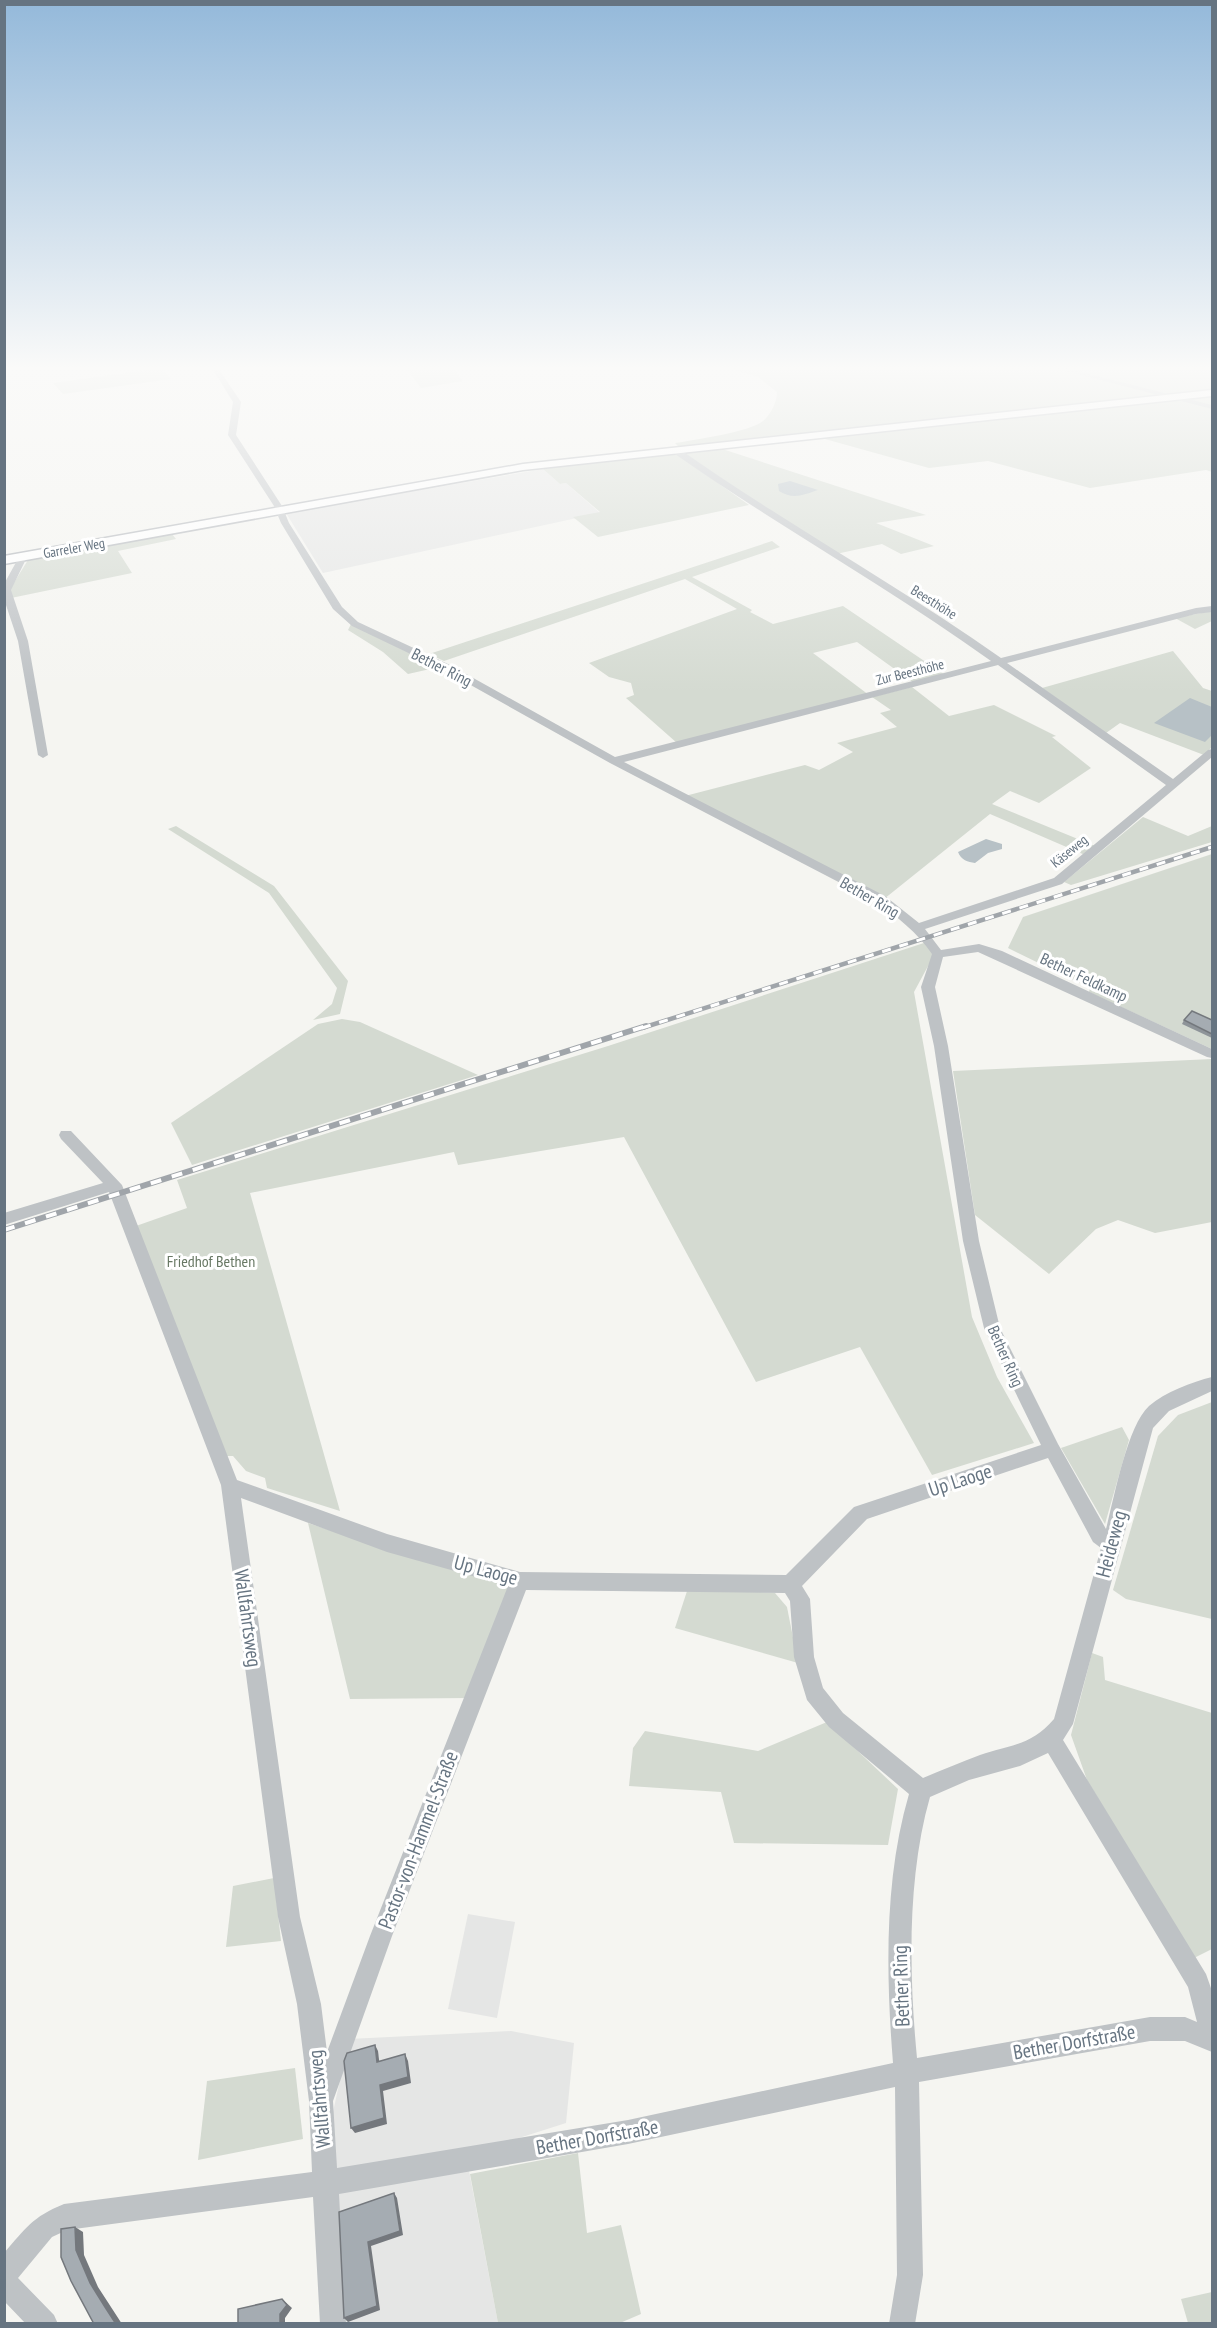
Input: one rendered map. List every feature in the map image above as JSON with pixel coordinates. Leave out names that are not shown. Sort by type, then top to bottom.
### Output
[{"type":"street","name":"Bether Ring","points":[[258,477],[338,609],[355,624],[446,667],[614,761],[881,899],[919,927],[938,954],[928,987],[941,1046],[971,1241],[995,1337],[1052,1449],[1100,1536],[1110,1544]]},
{"type":"street","name":"Garreler Weg","points":[[4,560],[470,477]]},
{"type":"street","name":"Beesthöhe","points":[[713,477],[746,500],[943,622],[1174,785]]},
{"type":"street","points":[[22,557],[6,590],[23,641],[43,755]]},
{"type":"street","name":"Zur Beesthöhe","points":[[614,761],[1196,611],[1212,609]]},
{"type":"street","name":"Käseweg","points":[[919,927],[1058,880],[1212,752]]},
{"type":"street","name":"Bether Feldkamp","points":[[938,954],[979,948],[997,954],[1212,1054]]},
{"type":"street","points":[[4,1219],[114,1185],[66,1135]]},
{"type":"street","name":"Wallfahrtsweg","points":[[114,1185],[230,1485],[289,1917],[309,2004],[321,2101],[333,2324]]},
{"type":"street","name":"Heideweg","points":[[1051,1739],[1063,1724],[1110,1544],[1144,1427],[1152,1415],[1168,1403],[1212,1384]]},
{"type":"street","name":"Up Laoge","points":[[230,1485],[387,1543],[520,1581],[790,1584],[806,1570],[839,1532],[861,1513],[1052,1449]]},
{"type":"street","name":"Pastor-von-Hammel-Straße","points":[[321,2101],[381,1936],[520,1581]]},
{"type":"street","points":[[790,1584],[800,1599],[804,1657],[814,1693],[836,1720],[921,1790],[985,1764],[1029,1753],[1051,1739]]},
{"type":"street","name":"Bether Dorfstraße","points":[[4,2274],[43,2228],[64,2217],[326,2183],[628,2132],[906,2072],[1150,2029],[1185,2029],[1210,2039],[1209,2018],[1198,1982],[1051,1739]]},
{"type":"street","name":"Bether Ring","points":[[902,2324],[910,2275],[906,2072],[900,1935],[910,1825],[921,1790]]},
{"type":"street","points":[[4,2282],[45,2324]]},
{"type":"shaded area","points":[[498,477],[552,477],[560,484],[566,483],[600,513],[323,573],[286,513]]},
{"type":"shaded area","points":[[790,481],[818,490],[794,496],[779,491],[778,484]]},
{"type":"shaded area","points":[[1190,698],[1212,707],[1212,735],[1205,742],[1154,723]]},
{"type":"shaded area","points":[[986,839],[1002,844],[1002,849],[988,853],[975,863],[959,855],[958,852]]},
{"type":"shaded area","points":[[468,1914],[515,1922],[497,2018],[448,2009]]},
{"type":"shaded area","points":[[511,2031],[574,2043],[566,2123],[466,2155],[498,2323],[345,2324],[333,2112],[349,2039]]},
{"type":"green space","points":[[552,477],[709,477],[749,505],[598,537],[573,517],[600,512],[566,483],[560,484]]},
{"type":"green space","points":[[719,477],[808,477],[926,515],[876,523],[934,546],[901,554],[882,544],[836,554]]},
{"type":"green space","points":[[1047,477],[1163,477],[1090,488]]},
{"type":"green space","points":[[172,534],[176,539],[118,551],[132,573],[11,598],[10,589],[28,560]]},
{"type":"green space","points":[[772,541],[780,547],[692,577],[773,624],[843,606],[945,675],[914,683],[857,642],[813,653],[869,695],[677,743],[626,698],[634,695],[631,683],[609,677],[589,663],[737,609],[685,579],[444,661],[429,654]]},
{"type":"green space","points":[[1212,611],[1212,621],[1195,629],[1175,618]]},
{"type":"green space","points":[[351,624],[439,667],[408,674],[383,652],[348,630]]},
{"type":"green space","points":[[1173,651],[1203,688],[1212,691],[1212,747],[1204,755],[1120,723],[1106,733],[1042,688]]},
{"type":"green space","points":[[912,687],[949,716],[994,705],[1056,736],[1052,737],[1091,768],[1039,803],[1010,791],[992,804],[1095,846],[1085,855],[990,814],[884,899],[685,796],[805,765],[819,770],[853,752],[837,743],[897,727],[880,713],[891,710],[872,697]]},
{"type":"green space","points":[[1143,817],[1188,836],[1212,826],[1212,842],[1071,885],[1064,882]]},
{"type":"green space","points":[[176,826],[274,886],[348,981],[340,1014],[313,1020],[332,1004],[337,988],[269,893],[168,829]]},
{"type":"green space","points":[[1212,854],[1212,1049],[1089,992],[1090,988],[1008,948],[1023,917]]},
{"type":"green space","name":"Friedhof Bethen","points":[[927,942],[934,955],[914,992],[972,1317],[997,1377],[1034,1443],[932,1475],[860,1347],[756,1382],[624,1137],[458,1165],[454,1152],[250,1193],[340,1511],[267,1488],[265,1478],[246,1471],[233,1456],[227,1456],[136,1226],[187,1208],[177,1180],[608,1046]]},
{"type":"green space","points":[[342,1019],[360,1022],[478,1075],[192,1165],[171,1123],[318,1024]]},
{"type":"green space","points":[[1212,1059],[1212,1222],[1155,1233],[1118,1220],[1096,1229],[1049,1274],[975,1215],[953,1071]]},
{"type":"green space","points":[[1212,1402],[1212,1619],[1126,1599],[1113,1590],[1158,1436],[1178,1415]]},
{"type":"green space","points":[[1122,1427],[1129,1440],[1105,1524],[1061,1448]]},
{"type":"green space","points":[[308,1523],[387,1549],[514,1584],[470,1698],[350,1699]]},
{"type":"green space","points":[[688,1588],[775,1593],[787,1607],[798,1663],[675,1628]]},
{"type":"green space","points":[[1092,1653],[1103,1657],[1105,1680],[1212,1713],[1212,1949],[1194,1958],[1087,1780],[1071,1735]]},
{"type":"green space","points":[[827,1722],[898,1789],[888,1845],[734,1843],[721,1792],[629,1786],[633,1748],[645,1731],[758,1751]]},
{"type":"green space","points":[[274,1878],[281,1941],[226,1947],[233,1886]]},
{"type":"green space","points":[[295,2068],[303,2139],[198,2160],[207,2081]]},
{"type":"green space","points":[[578,2153],[587,2233],[621,2225],[641,2314],[620,2323],[498,2323],[470,2174]]},
{"type":"green space","points":[[1212,2292],[1212,2323],[1188,2323],[1181,2299]]},
{"type":"building","points":[[1192,1011],[1212,1020],[1212,1034],[1184,1020]]},
{"type":"building","points":[[375,2045],[377,2062],[405,2054],[408,2077],[380,2085],[384,2118],[351,2128],[344,2061],[347,2053]]},
{"type":"building","points":[[394,2193],[400,2231],[368,2242],[377,2306],[344,2318],[339,2212]]},
{"type":"building","points":[[75,2227],[76,2250],[90,2283],[116,2324],[94,2324],[71,2281],[61,2257],[61,2229]]},
{"type":"building","points":[[282,2299],[287,2305],[280,2314],[280,2324],[238,2324],[238,2309]]},
{"type":"railway","points":[[642,1028],[1212,847]]},
{"type":"railway","points":[[4,1230],[646,1026]]}]
